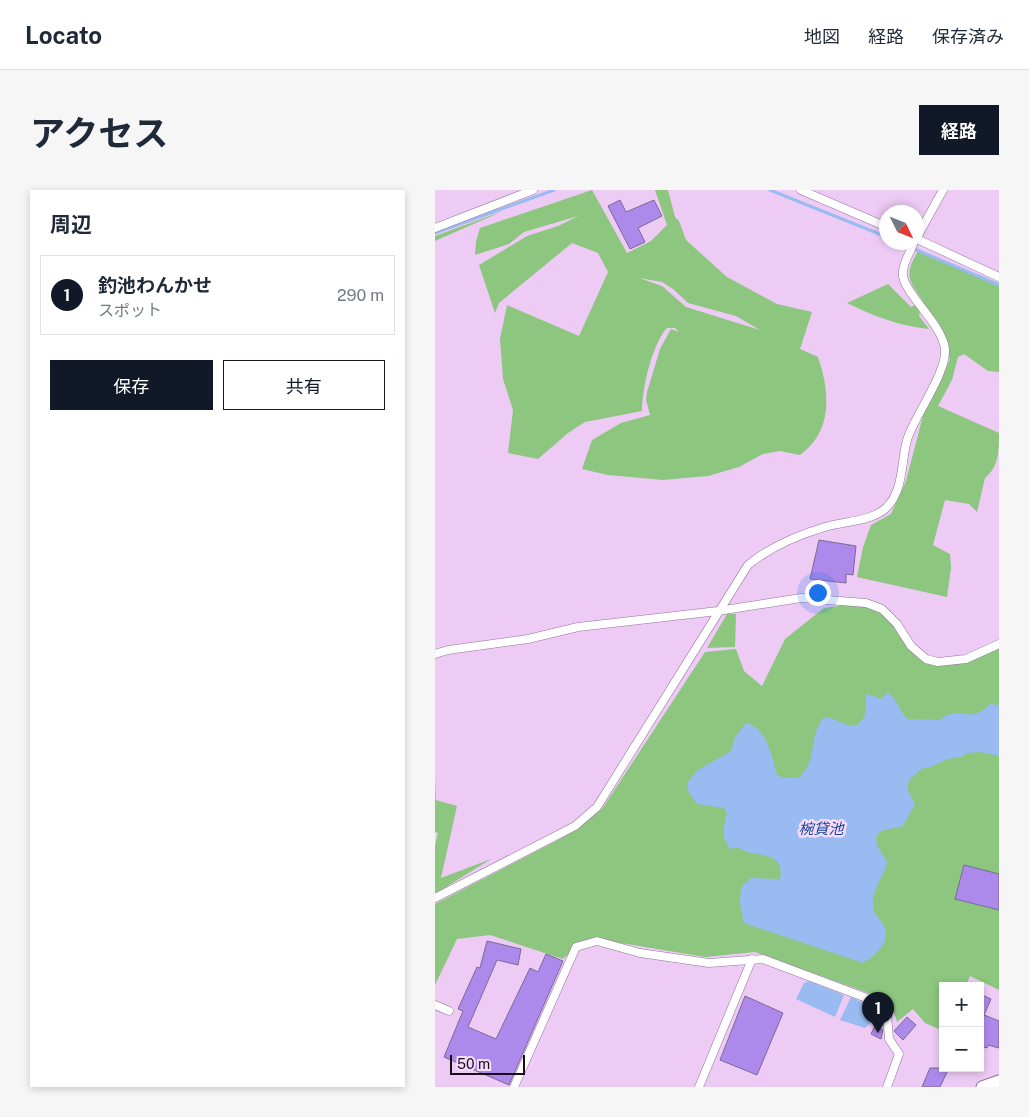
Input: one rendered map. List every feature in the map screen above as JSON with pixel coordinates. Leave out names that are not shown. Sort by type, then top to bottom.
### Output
[{"type":"main road","points":[[982,1087],[999,1081]]},
{"type":"street","points":[[435,228],[533,190]]},
{"type":"street","points":[[801,190],[879,224]]},
{"type":"street","points":[[924,225],[943,190]]},
{"type":"street","points":[[924,241],[999,277]]},
{"type":"street","points":[[435,898],[575,826],[597,807],[694,654],[747,565],[765,550],[825,527],[873,517],[887,507],[897,491],[907,440],[942,369],[945,350],[939,329],[904,282],[902,271],[911,250]]},
{"type":"street","points":[[435,654],[448,650],[528,639],[587,625],[718,612],[801,598],[866,603],[883,609],[897,624],[911,646],[926,659],[938,662],[966,660],[999,644]]},
{"type":"street","points":[[514,1087],[576,946],[597,941],[640,953],[709,962],[763,959],[872,1000],[887,1014],[889,1039],[899,1054],[887,1087]]},
{"type":"street","points":[[699,1087],[752,959]]},
{"type":"street","points":[[435,1006],[449,1011]]},
{"type":"green space","points":[[592,190],[627,253],[651,241],[667,225],[655,190],[668,190],[675,217],[679,221],[686,240],[727,277],[777,304],[812,312],[800,349],[818,357],[825,384],[826,410],[818,434],[811,445],[800,455],[780,451],[763,454],[739,467],[708,476],[663,480],[608,475],[582,469],[592,440],[621,423],[650,415],[646,400],[647,392],[660,349],[671,329],[679,332],[675,328],[667,328],[652,355],[644,391],[642,411],[585,422],[568,433],[538,459],[508,453],[513,410],[503,379],[500,339],[507,305],[579,336],[608,272],[598,253],[572,243],[499,303],[495,313],[479,265],[527,236],[558,226],[578,216],[524,232],[509,244],[475,255],[476,241],[480,228]],"holes":[[[639,278],[662,282],[688,303],[736,316],[760,330],[686,307],[662,286]]]},
{"type":"green space","points":[[503,211],[435,241],[435,236]]},
{"type":"green space","points":[[918,251],[999,283],[999,372],[988,371],[964,354],[958,357],[952,380],[938,406],[999,433],[996,463],[990,474],[985,478],[977,512],[969,504],[945,500],[933,545],[950,554],[951,568],[947,597],[857,577],[863,547],[871,525],[891,514],[906,481],[925,408],[940,382],[950,359],[921,307],[919,316],[929,329],[907,326],[887,320],[847,303],[888,284],[911,307],[923,301],[911,282],[909,272]]},
{"type":"green space","points":[[860,603],[884,615],[926,659],[966,659],[999,646],[999,990],[970,976],[968,982],[939,982],[939,1029],[925,1023],[913,1009],[897,1022],[885,999],[755,952],[705,957],[597,939],[576,947],[563,959],[490,935],[457,939],[435,985],[435,904],[562,838],[602,809],[705,652],[736,649],[744,671],[762,686],[785,639],[824,608]]},
{"type":"green space","points":[[727,614],[736,614],[735,647],[707,648]]},
{"type":"green space","points":[[435,779],[436,800],[457,806],[441,878],[491,859],[435,894],[435,845],[438,833],[435,832]]},
{"type":"water","name":"椀貸池","points":[[888,692],[908,719],[940,720],[954,713],[976,714],[990,704],[999,705],[999,756],[981,752],[967,753],[961,757],[947,759],[931,767],[921,769],[909,780],[907,788],[915,804],[903,826],[881,831],[876,837],[877,846],[887,861],[873,900],[874,910],[885,929],[885,941],[882,946],[863,963],[744,923],[740,903],[741,887],[751,878],[780,879],[778,863],[773,858],[744,851],[738,847],[730,849],[724,836],[727,813],[724,808],[697,804],[688,791],[687,783],[698,770],[731,751],[735,737],[746,723],[753,726],[764,737],[771,752],[777,775],[784,778],[800,777],[806,770],[816,732],[824,717],[856,726],[865,716],[866,696],[868,694],[881,699]]},
{"type":"water","points":[[809,981],[844,995],[835,1017],[796,999],[804,983]]},
{"type":"water","points":[[851,997],[868,1005],[877,1013],[873,1021],[865,1028],[840,1020]]},
{"type":"building","points":[[620,200],[626,212],[654,200],[662,216],[638,228],[645,242],[630,249],[608,206]]},
{"type":"building","points":[[819,540],[856,546],[853,575],[846,574],[846,583],[810,579]]},
{"type":"building","points":[[964,865],[999,874],[999,910],[955,899]]},
{"type":"building","points":[[487,941],[521,949],[518,965],[497,960],[468,1027],[496,1039],[530,968],[538,972],[546,954],[563,961],[509,1085],[444,1057],[463,1011],[458,1009],[477,967],[480,968]]},
{"type":"building","points":[[745,996],[783,1013],[757,1075],[720,1060]]},
{"type":"building","points":[[984,996],[991,999],[984,1015]]},
{"type":"building","points":[[984,1015],[999,1021],[999,1048],[988,1045],[987,1048],[984,1047]]},
{"type":"building","points":[[907,1017],[916,1025],[903,1040],[894,1031]]},
{"type":"building","points":[[875,1026],[883,1030],[881,1039],[871,1034]]},
{"type":"building","points":[[930,1068],[939,1068],[939,1072],[947,1072],[940,1087],[922,1087]]},
{"type":"waterway","points":[[435,233],[554,190]]},
{"type":"waterway","points":[[770,190],[879,234]]},
{"type":"waterway","points":[[917,250],[999,285]]},
{"type":"place","name":"釣池わんかせ","points":[[878,1033]]}]
